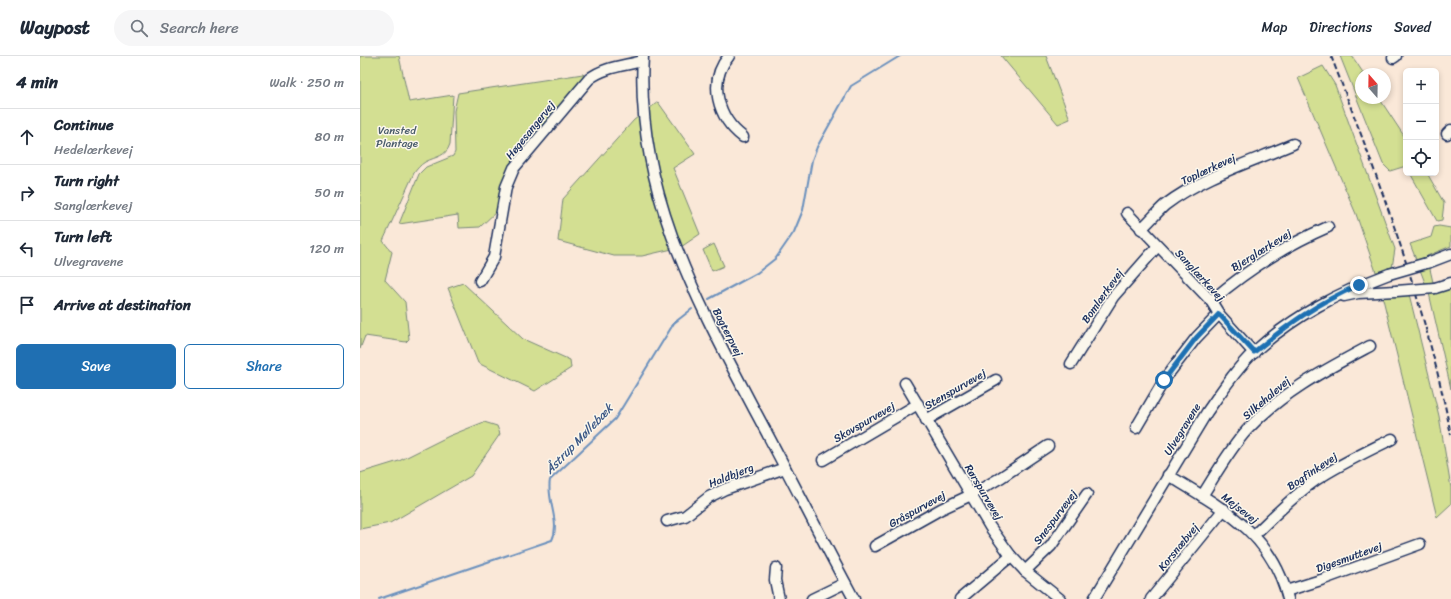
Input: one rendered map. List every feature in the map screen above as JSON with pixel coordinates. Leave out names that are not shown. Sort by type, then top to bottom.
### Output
[{"type":"street","points":[[729,56],[718,79],[718,101],[727,122],[743,137]]},
{"type":"street","name":"Høgesangervej","points":[[480,280],[494,257],[506,187],[514,168],[588,79],[596,73],[642,59]]},
{"type":"street","name":"Bagterpvej","points":[[642,59],[643,99],[647,146],[661,206],[672,241],[691,287],[854,599]]},
{"type":"street","name":"Toplærkevej","points":[[1141,229],[1164,206],[1182,194],[1203,183],[1293,144]]},
{"type":"street","name":"Sanglærkevej","points":[[1127,214],[1157,247],[1211,301],[1219,314],[1254,352]]},
{"type":"street","name":"Bjerglærkevej","points":[[1211,301],[1257,264],[1302,238],[1328,227]]},
{"type":"street","name":"Bomlærkevej","points":[[1071,364],[1113,297],[1157,247]]},
{"type":"street","name":"Ulvegravene","points":[[1094,599],[1206,412],[1254,352],[1300,316],[1345,291],[1389,274],[1451,254]]},
{"type":"street","name":"Ulvegravene","points":[[1324,302],[1358,294],[1435,288],[1451,283]]},
{"type":"street","points":[[1136,428],[1166,377],[1196,338],[1219,314]]},
{"type":"street","name":"Silkehalevej","points":[[1202,496],[1231,450],[1247,431],[1270,408],[1311,377],[1370,346]]},
{"type":"street","name":"Stenspurvevej","points":[[926,420],[996,380]]},
{"type":"street","name":"Rørspurvevej","points":[[905,383],[990,527],[1025,571],[1060,599]]},
{"type":"street","name":"Skovspurvevej","points":[[823,460],[918,404]]},
{"type":"street","name":"Bogfinkevej","points":[[1254,534],[1290,501],[1316,480],[1392,438]]},
{"type":"street","name":"Gråspurvevej","points":[[875,546],[941,508],[971,495],[1022,464],[1048,446]]},
{"type":"street","name":"Haldbjerg","points":[[667,521],[686,516],[709,497],[725,489],[785,468]]},
{"type":"street","name":"Mejsevej","points":[[1168,475],[1224,509],[1254,534],[1275,564],[1287,595]]},
{"type":"street","name":"Snespurvevej","points":[[1025,571],[1051,546],[1087,494]]},
{"type":"street","name":"Korsnæbvej","points":[[1151,599],[1224,509]]},
{"type":"street","name":"Digesmuttevej","points":[[1287,595],[1324,579],[1420,544]]},
{"type":"street","points":[[960,599],[1012,556]]},
{"type":"street","points":[[776,568],[775,580],[779,599]]},
{"type":"street","points":[[812,599],[845,583]]},
{"type":"green space","name":"Vansted Plantage","points":[[360,56],[399,56],[409,102],[453,95],[450,144],[443,154],[423,163],[414,173],[383,241],[392,252],[385,280],[405,302],[409,339],[406,342],[365,336],[360,349]]},
{"type":"green space","points":[[1001,56],[1046,56],[1070,119],[1058,124]]},
{"type":"green space","points":[[1340,56],[1352,56],[1360,68],[1355,68],[1355,94]]},
{"type":"green space","points":[[1323,66],[1335,85],[1395,249],[1392,268],[1376,272],[1356,214],[1298,78]]},
{"type":"green space","points":[[583,74],[587,78],[513,163],[498,210],[480,227],[459,228],[458,215],[399,224],[419,174],[426,167],[453,156],[455,152],[454,111],[458,93]]},
{"type":"green space","points":[[658,102],[695,154],[673,168],[700,234],[681,247],[642,256],[614,256],[558,241],[563,199],[634,120]]},
{"type":"green space","points":[[1359,104],[1383,104],[1403,134],[1403,167],[1390,171],[1383,164]]},
{"type":"green space","points":[[1412,176],[1429,176],[1444,203],[1442,220],[1437,221]]},
{"type":"green space","points":[[1439,226],[1451,228],[1451,246],[1427,256],[1435,291],[1451,286],[1451,389],[1429,293],[1410,244],[1431,237],[1434,227]]},
{"type":"green space","points":[[714,244],[724,266],[712,271],[703,250]]},
{"type":"green space","points":[[463,283],[523,339],[570,360],[571,368],[535,391],[478,363],[448,288]]},
{"type":"green space","points":[[1409,294],[1439,416],[1451,488],[1451,504],[1437,517],[1382,295]]},
{"type":"green space","points":[[484,422],[497,426],[500,434],[471,476],[390,523],[360,529],[360,473],[399,461],[449,436]]},
{"type":"waterway","name":"Åstrup Møllebæk","points":[[709,299],[757,273],[776,258],[794,232],[803,210],[812,160],[817,147],[851,86],[900,56]]},
{"type":"waterway","name":"Åstrup Møllebæk","points":[[379,599],[552,540],[555,526],[549,488],[550,480],[615,419],[674,323],[692,309]]},
{"type":"railway","points":[[1331,56],[1400,243],[1415,290],[1441,386],[1451,435]]},
{"type":"route","points":[[1164,380],[1196,338],[1219,314],[1254,352],[1300,316],[1338,294],[1359,285]]}]
